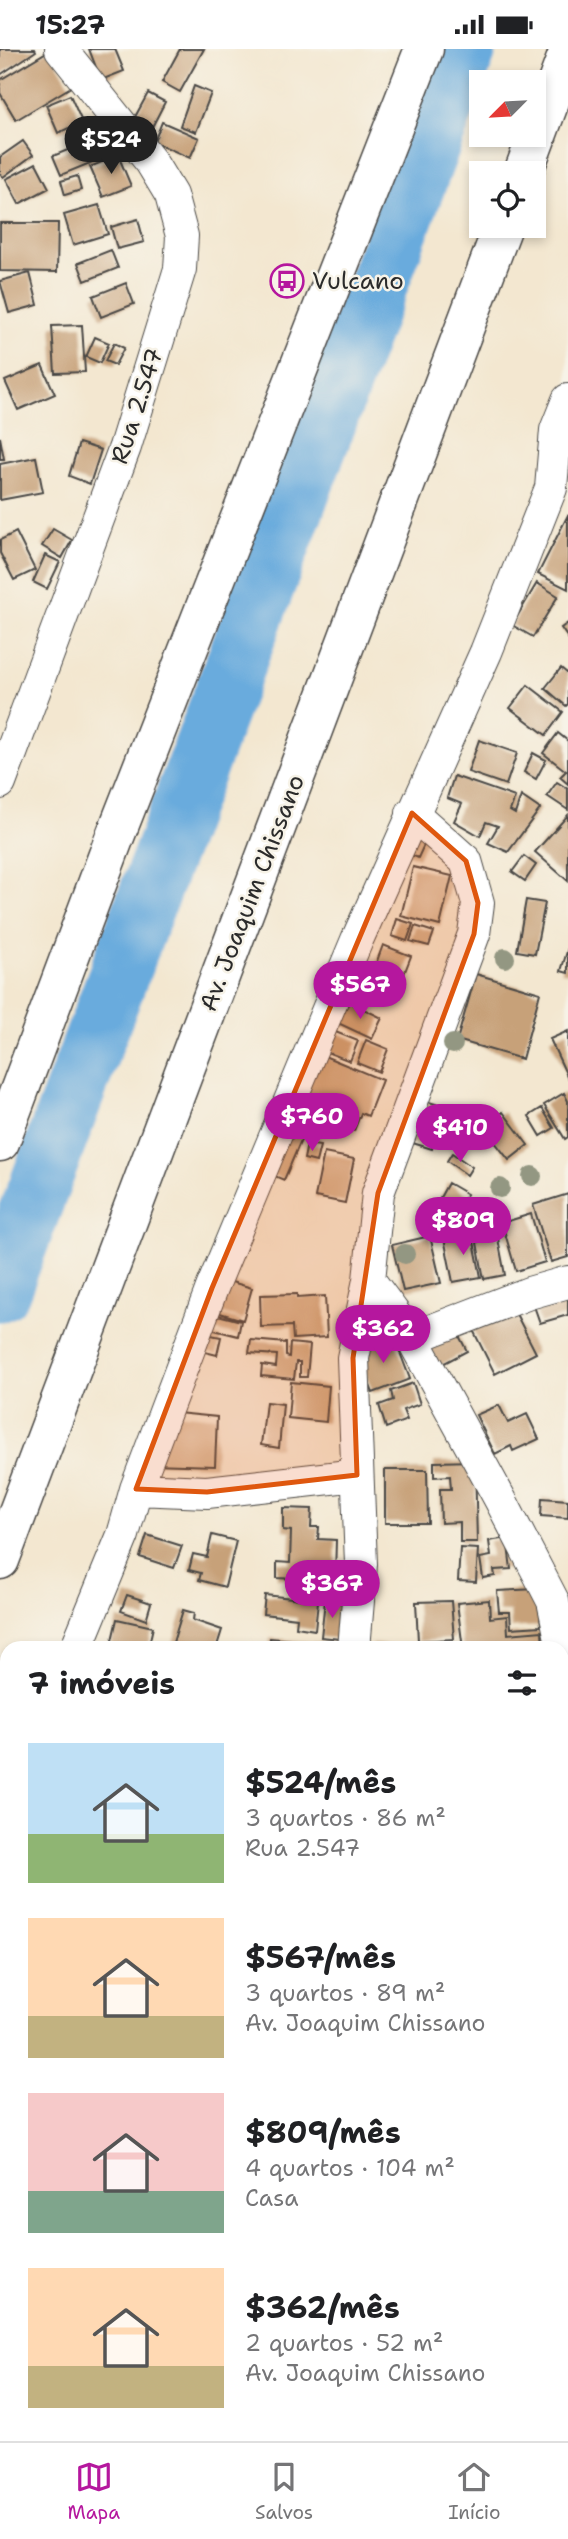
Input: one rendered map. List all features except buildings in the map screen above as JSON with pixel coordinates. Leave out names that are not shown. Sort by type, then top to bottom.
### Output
[{"type":"main road","points":[[0,1142],[114,839],[424,49]]},
{"type":"main road","points":[[528,161],[568,53]]},
{"type":"main road","name":"Av. Joaquim Chissano","points":[[0,1560],[498,238]]},
{"type":"street","name":"Rua 2.547","points":[[0,783],[125,447],[180,269],[182,236],[171,195],[151,162],[61,49]]},
{"type":"street","points":[[79,1641],[123,1535],[136,1489],[212,1288],[412,813],[425,791],[486,652],[551,488],[556,430],[568,400]]},
{"type":"street","points":[[355,1641],[361,1564],[353,1358],[369,1280],[378,1193],[474,934],[478,903],[466,861],[412,813]]},
{"type":"street","points":[[369,1280],[412,1338],[500,1499],[553,1601],[561,1641]]},
{"type":"street","points":[[412,1338],[529,1293],[568,1282]]},
{"type":"street","points":[[136,1489],[207,1492],[357,1475]]},
{"type":"highlighted area","points":[[412,813],[466,861],[478,903],[474,934],[378,1193],[353,1358],[357,1475],[207,1492],[136,1489],[212,1288]]},
{"type":"waterway","points":[[0,1291],[466,49]]},
{"type":"place","name":"Vulcano","points":[[287,281]]}]
